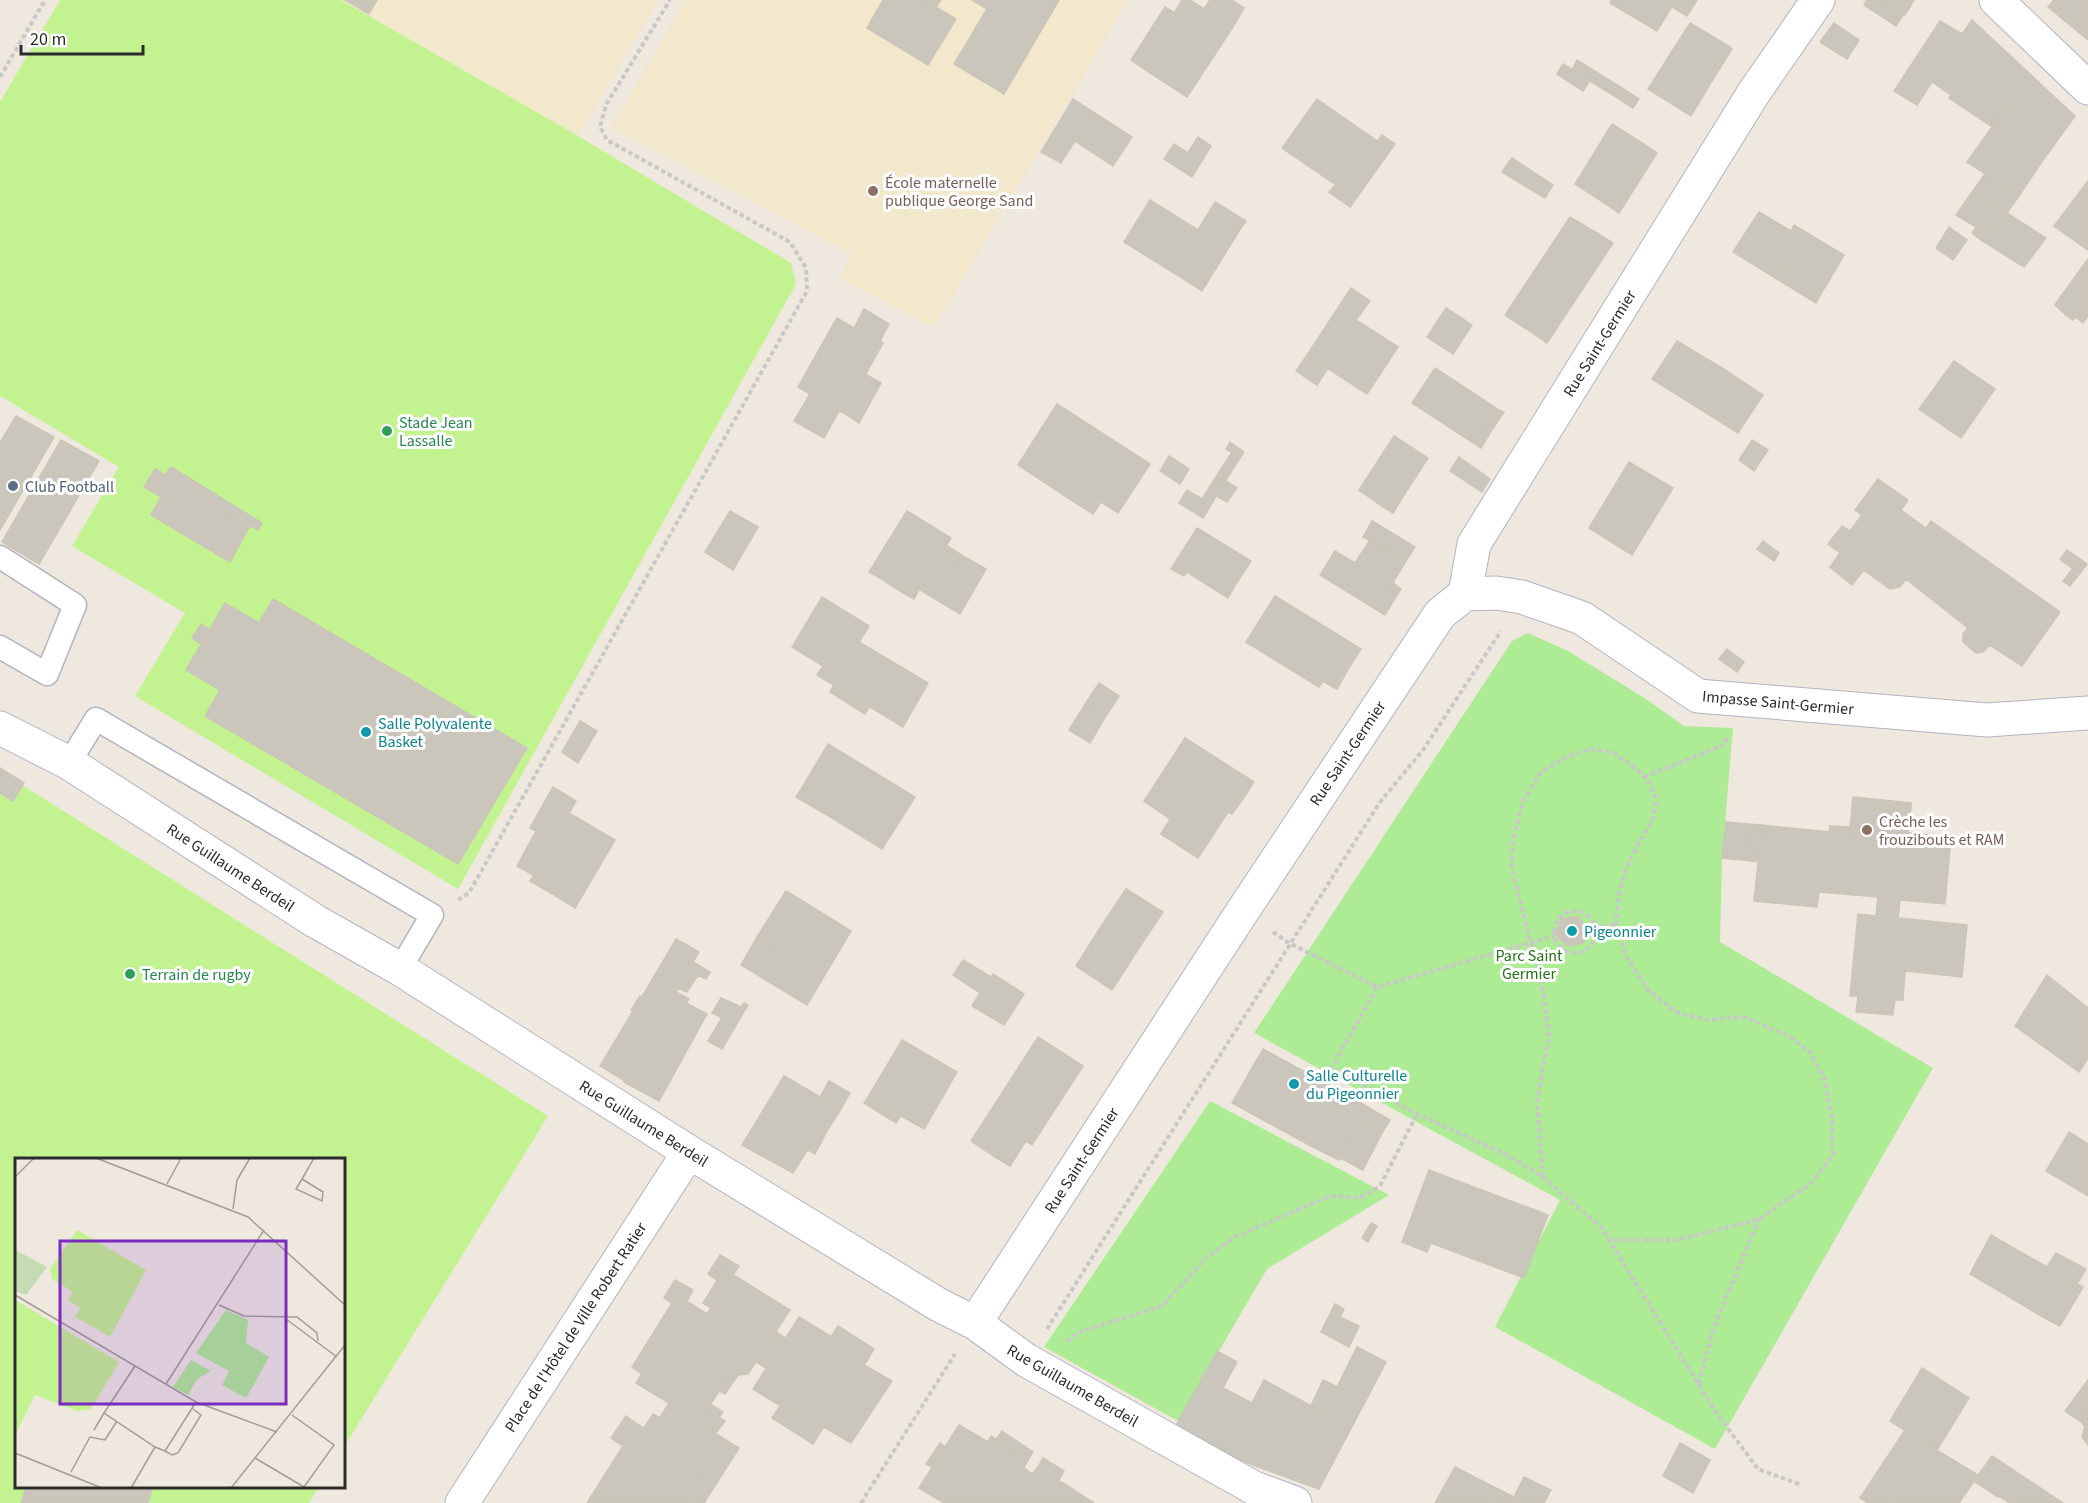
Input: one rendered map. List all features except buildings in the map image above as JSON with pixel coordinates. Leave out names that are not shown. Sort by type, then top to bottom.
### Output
[{"type":"street","name":"Rue Saint-Germier","points":[[975,1323],[1242,912],[1440,614],[1465,594],[1474,544],[1753,94],[1818,0]]},
{"type":"street","points":[[1996,0],[2088,88]]},
{"type":"street","name":"Impasse Saint-Germier","points":[[1465,594],[1496,593],[1522,597],[1582,618],[1698,696],[1987,720],[2086,716]]},
{"type":"street","name":"Rue Guillaume Berdeil","points":[[0,728],[69,763],[315,921],[400,969],[689,1152],[939,1305],[975,1323],[1026,1360],[1252,1496],[1294,1503]]},
{"type":"street","name":"Place de l'Hôtel de Ville Robert Ratier","points":[[462,1503],[689,1152]]},
{"type":"lane","points":[[0,557],[75,605],[47,674],[0,647]]},
{"type":"lane","points":[[69,763],[96,719],[432,915],[400,969]]},
{"type":"path","points":[[0,77],[45,0]]},
{"type":"path","points":[[432,915],[469,893],[807,291],[806,268],[790,242],[607,140],[600,127],[606,105],[670,0]]},
{"type":"path","points":[[1644,777],[1726,744],[1731,698]]},
{"type":"path","points":[[1543,1177],[1537,1101],[1549,1035],[1543,990],[1511,867],[1514,834],[1524,799],[1542,771],[1567,757],[1591,749],[1612,752],[1637,769],[1650,784],[1656,799],[1653,819],[1629,861],[1619,893],[1616,925],[1626,956],[1648,990],[1676,1012],[1706,1020],[1744,1017],[1789,1036],[1810,1053],[1824,1078],[1832,1118],[1833,1155],[1811,1183],[1760,1219],[1677,1240],[1608,1240]]},
{"type":"path","points":[[1575,911],[1584,913],[1592,919],[1596,927],[1593,944],[1587,950],[1579,953],[1563,950],[1557,944],[1554,936],[1559,918],[1575,911]]},
{"type":"path","points":[[1242,912],[1289,943],[1377,987],[1554,936]]},
{"type":"path","points":[[1596,927],[1616,925]]},
{"type":"path","points":[[1377,987],[1332,1068],[1416,1114],[1507,1155],[1543,1177],[1601,1227],[1717,1414],[1758,1469],[1799,1484]]},
{"type":"path","points":[[1026,1360],[1050,1352],[1079,1332],[1162,1306],[1208,1257],[1237,1236],[1330,1196],[1360,1198],[1380,1186],[1416,1114]]},
{"type":"path","points":[[1699,1385],[1714,1327],[1760,1219]]},
{"type":"path","points":[[861,1503],[975,1323]]},
{"type":"shaded area","points":[[341,0],[658,0],[578,136]]},
{"type":"shaded area","name":"École maternelle publique George Sand","points":[[686,0],[1128,0],[934,327],[840,279],[852,254],[611,128]]},
{"type":"green space","name":"Stade Jean Lassalle","points":[[60,0],[341,0],[578,136],[791,263],[796,284],[458,889],[135,696],[185,613],[72,546],[119,467],[0,396],[0,102]]},
{"type":"green space","name":"Parc Saint Germier","points":[[1528,633],[1568,651],[1646,699],[1684,726],[1733,728],[1722,858],[1720,942],[1933,1068],[1715,1449],[1495,1327],[1560,1200],[1254,1033],[1512,641]]},
{"type":"green space","name":"Terrain de rugby","points":[[0,771],[548,1116],[345,1445],[345,1158],[15,1158],[15,1488],[318,1488],[309,1503],[0,1503]]},
{"type":"green space","points":[[1210,1101],[1389,1195],[1267,1269],[1178,1421],[1044,1347]]},
{"type":"place","name":"École maternelle publique George Sand","points":[[873,191]]},
{"type":"place","name":"Stade Jean Lassalle","points":[[387,431]]},
{"type":"place","name":"Club Football","points":[[13,486]]},
{"type":"place","name":"Salle Polyvalente Basket","points":[[366,732]]},
{"type":"place","name":"Crèche les frouzibouts et RAM","points":[[1867,830]]},
{"type":"place","name":"Pigeonnier","points":[[1572,931]]},
{"type":"place","name":"Terrain de rugby","points":[[130,974]]},
{"type":"place","name":"Salle Culturelle du Pigeonnier","points":[[1294,1084]]}]
